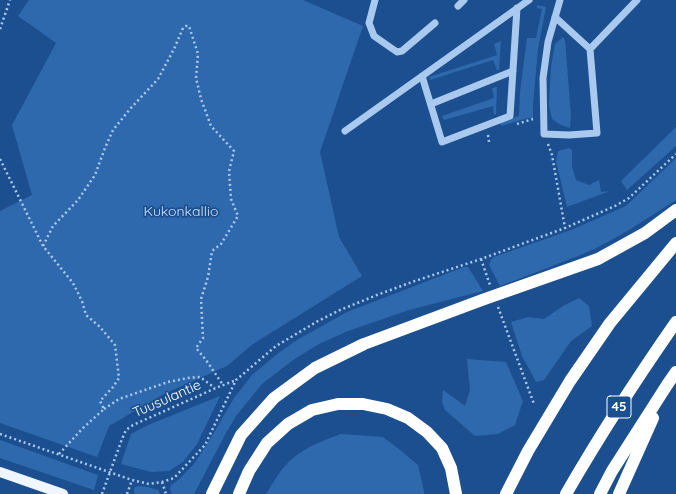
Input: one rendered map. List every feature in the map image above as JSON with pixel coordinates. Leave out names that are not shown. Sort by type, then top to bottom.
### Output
[{"type":"highway","points":[[212,494],[241,435],[274,398],[315,368],[364,344],[598,259],[645,232],[676,210]]},
{"type":"highway","points":[[506,494],[528,450],[570,381],[610,324],[676,243]]},
{"type":"highway","name":"45","points":[[566,494],[588,456],[642,371],[676,322]]},
{"type":"highway","name":"45","points":[[600,494],[612,471],[666,385],[676,372]]},
{"type":"highway","points":[[619,494],[666,385]]},
{"type":"highway","points":[[239,494],[249,471],[268,443],[288,424],[312,410],[338,404],[363,404],[387,409],[408,418],[426,432],[442,448],[450,468],[456,494]]},
{"type":"main road","points":[[0,472],[62,494]]},
{"type":"street","points":[[375,0],[369,23],[374,36],[396,52],[402,51],[434,23]]},
{"type":"street","points":[[458,6],[464,0]]},
{"type":"street","points":[[345,131],[529,0]]},
{"type":"street","points":[[555,17],[590,49],[597,133],[569,135],[544,134],[543,78],[548,42],[555,17],[560,0]]},
{"type":"street","points":[[590,49],[637,0]]},
{"type":"street","points":[[422,76],[442,142],[510,116],[518,8]]},
{"type":"street","points":[[430,104],[513,71]]},
{"type":"path","points":[[0,29],[10,0]]},
{"type":"path","points":[[44,246],[53,226],[78,200],[95,175],[113,130],[158,79],[183,28],[189,26],[198,54],[196,78],[201,99],[212,126],[234,151],[229,171],[231,199],[238,216],[221,244],[212,251],[208,277],[201,299],[203,338],[196,348],[223,385]]},
{"type":"path","points":[[512,126],[544,115]]},
{"type":"path","points":[[544,134],[552,155],[565,228]]},
{"type":"path","points":[[0,434],[132,480],[149,484],[174,478],[205,445],[236,380],[276,346],[340,310],[405,284],[481,259],[565,228],[622,202],[629,198],[676,154]]},
{"type":"path","points":[[0,159],[44,246],[73,283],[82,301],[86,315],[100,327],[115,345],[119,378],[100,401],[104,409]]},
{"type":"path","points":[[481,259],[490,288]]},
{"type":"path","points":[[497,305],[534,404]]},
{"type":"path","points":[[58,455],[83,428],[104,409],[119,399],[168,382],[188,378],[200,377],[216,388]]},
{"type":"path","name":"Tuusulantie","points":[[102,494],[122,439],[126,430],[133,424],[236,380]]},
{"type":"path","points":[[127,494],[132,480]]},
{"type":"path","points":[[162,482],[166,494]]},
{"type":"green space","name":"Kukonkallio","points":[[29,0],[303,0],[363,26],[320,152],[339,237],[362,276],[253,344],[227,366],[164,394],[109,426],[97,457],[0,423],[0,211],[32,195],[12,125],[56,43],[18,16]]},
{"type":"green space","points":[[537,5],[546,7],[538,49],[533,118],[528,118],[501,126],[500,122],[519,116],[520,92],[527,38],[536,38],[542,9],[537,8]]},
{"type":"green space","points":[[563,37],[565,40],[571,116],[570,128],[561,125],[552,119],[549,105],[551,67],[555,44]]},
{"type":"green space","points":[[501,41],[499,70],[497,70],[493,60],[430,80],[429,77],[497,55],[494,44]]},
{"type":"green space","points":[[497,87],[496,114],[494,115],[493,106],[444,120],[442,116],[494,98],[492,88]]},
{"type":"green space","points":[[676,127],[676,146],[627,190],[621,181]]},
{"type":"green space","points":[[569,148],[572,150],[572,167],[576,180],[589,185],[599,180],[601,192],[610,191],[567,207],[556,161],[558,151]]},
{"type":"green space","points":[[676,158],[676,200],[631,229],[595,248],[500,286],[489,265],[494,257],[571,230],[626,206]]},
{"type":"green space","points":[[464,267],[468,267],[483,291],[409,310],[348,331],[319,344],[293,360],[262,384],[236,416],[194,494],[172,494],[170,489],[171,485],[194,464],[234,398],[252,375],[276,355],[297,340],[347,312]]},
{"type":"green space","points":[[579,298],[589,306],[592,326],[571,341],[544,380],[536,382],[522,356],[511,322],[528,317],[544,319],[563,306]]},
{"type":"green space","points":[[467,359],[506,362],[523,401],[515,425],[498,434],[475,436],[445,410],[442,402],[443,390],[465,406],[470,390]]},
{"type":"green space","points":[[220,396],[197,444],[183,462],[169,471],[151,472],[121,464],[131,434],[148,425]]},
{"type":"green space","points":[[341,434],[383,437],[418,465],[424,494],[266,494],[281,470],[296,456],[318,443]]},
{"type":"green space","points":[[0,440],[98,475],[94,490],[0,458]]},
{"type":"green space","points":[[138,486],[158,490],[160,494],[135,494],[134,488]]}]
